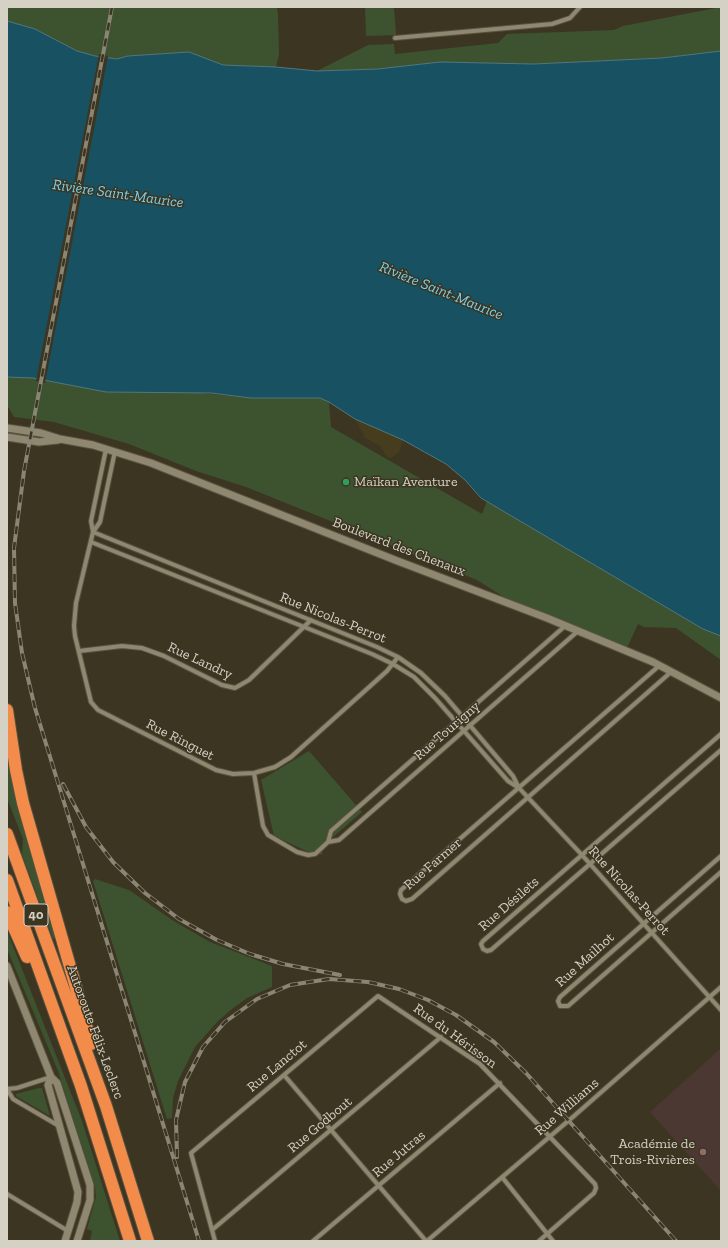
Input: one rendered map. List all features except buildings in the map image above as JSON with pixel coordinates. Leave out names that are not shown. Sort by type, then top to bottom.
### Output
[{"type":"highway","points":[[7,710],[13,755],[22,798],[77,991],[106,1106]]},
{"type":"highway","name":"Autoroute Félix-Leclerc","points":[[7,834],[106,1106],[148,1241]]},
{"type":"highway","name":"40","points":[[7,880],[98,1136],[130,1241]]},
{"type":"highway","points":[[7,912],[62,1034]]},
{"type":"street","points":[[395,38],[552,24],[570,18],[580,7]]},
{"type":"street","name":"Boulevard des Chenaux","points":[[7,428],[41,433],[60,439],[115,451],[158,466],[395,560],[566,625],[660,665],[721,698]]},
{"type":"street","name":"Boulevard des Chenaux","points":[[7,437],[39,442],[60,439]]},
{"type":"street","name":"Rue Ringuet","points":[[106,449],[91,521],[93,532],[75,612],[74,630],[91,702],[98,710],[213,769],[233,774],[254,774],[275,767],[291,757],[398,658]]},
{"type":"street","name":"Rue Ringuet","points":[[93,532],[100,522],[115,451]]},
{"type":"street","name":"Rue Nicolas-Perrot","points":[[93,532],[377,647],[398,658],[429,680],[470,725],[513,776],[519,788],[582,855],[721,1010]]},
{"type":"street","name":"Rue Nicolas-Perrot","points":[[91,542],[393,664],[426,688],[508,781],[519,788]]},
{"type":"street","name":"Rue Landry","points":[[79,651],[122,646],[142,648],[164,656],[222,685],[234,688],[249,680],[311,620]]},
{"type":"street","name":"Rue Tourigny","points":[[254,774],[263,826],[268,835],[297,852],[308,855],[315,854],[328,842],[331,831],[566,625]]},
{"type":"street","name":"Rue Tourigny","points":[[328,842],[339,840],[578,631]]},
{"type":"street","name":"Rue Farmer","points":[[660,665],[401,890],[400,894],[402,899],[406,901],[412,898],[671,671]]},
{"type":"street","name":"Rue Désilets","points":[[721,734],[483,940],[481,944],[483,949],[487,952],[491,950],[721,750]]},
{"type":"street","name":"Rue Mailhot","points":[[721,856],[560,997],[558,1001],[560,1006],[568,1006],[721,872]]},
{"type":"street","points":[[7,966],[51,1077],[57,1082],[90,1189],[90,1200],[77,1241]]},
{"type":"street","name":"Rue Williams","points":[[426,1241],[550,1137],[721,987]]},
{"type":"street","name":"Rue du Hérisson","points":[[378,996],[477,1062],[500,1083],[595,1184],[596,1188],[594,1193],[548,1233]]},
{"type":"street","name":"Rue Lanctot","points":[[212,1230],[191,1154],[378,996]]},
{"type":"street","name":"Rue Godbout","points":[[212,1230],[441,1037]]},
{"type":"street","points":[[284,1074],[426,1241]]},
{"type":"street","points":[[51,1077],[17,1088],[7,1089],[13,1098],[59,1126]]},
{"type":"street","points":[[51,1077],[48,1085],[78,1192],[66,1241]]},
{"type":"street","name":"Rue Jutras","points":[[313,1241],[500,1083]]},
{"type":"street","points":[[502,1177],[553,1241]]},
{"type":"street","points":[[7,1194],[68,1231]]},
{"type":"street","points":[[212,1230],[215,1241]]},
{"type":"street","points":[[539,1241],[548,1233]]},
{"type":"shaded area","name":"Académie de Trois-Rivières","points":[[721,1048],[721,1191],[650,1112]]},
{"type":"green space","points":[[7,7],[277,7],[279,55],[276,67],[223,65],[188,52],[128,56],[117,59],[95,56],[77,51],[35,29],[7,21]]},
{"type":"green space","points":[[365,7],[394,7],[396,35],[366,36]]},
{"type":"green space","points":[[721,7],[721,51],[662,58],[534,64],[440,62],[378,69],[317,71],[368,45],[394,44],[395,54],[498,43],[507,34],[614,30],[623,26]]},
{"type":"green space","points":[[7,374],[251,398],[320,398],[329,402],[331,427],[482,514],[487,501],[703,629],[721,636],[721,660],[676,628],[644,627],[638,624],[627,648],[534,616],[477,580],[246,487],[196,471],[129,444],[54,422],[14,417],[7,405]]},
{"type":"green space","points":[[7,737],[58,938],[53,939],[22,854],[23,839],[7,798]]},
{"type":"green space","points":[[309,751],[362,812],[320,848],[323,854],[315,855],[274,836],[261,780]]},
{"type":"green space","points":[[95,879],[129,890],[172,920],[210,942],[272,966],[272,987],[247,998],[232,1009],[218,1021],[195,1047],[178,1081],[173,1098],[172,1118],[167,1119],[93,881]]},
{"type":"green space","points":[[7,931],[82,1121],[120,1241],[90,1241],[92,1231],[87,1229],[96,1197],[95,1186],[58,1071],[7,949]]},
{"type":"green space","points":[[42,1088],[50,1116],[16,1096],[16,1094]]},
{"type":"sand","points":[[355,419],[403,440],[399,452],[391,458],[387,457],[380,446],[365,438]]},
{"type":"water","name":"Rivière Saint-Maurice","points":[[7,21],[35,29],[77,51],[95,56],[117,59],[128,56],[189,52],[223,65],[276,67],[317,71],[378,69],[440,62],[534,64],[662,58],[721,51],[721,636],[703,629],[481,498],[465,480],[446,464],[403,440],[355,419],[329,402],[320,398],[251,398],[211,393],[106,392],[33,378],[7,377]]},
{"type":"pier","points":[[99,54],[108,56],[45,383],[36,381]]},
{"type":"railway","points":[[112,7],[24,471],[14,548],[15,603],[22,653],[35,708],[199,1241]]},
{"type":"railway","points":[[63,784],[86,827],[113,862],[145,893],[179,919],[217,940],[250,954],[283,964],[340,975]]},
{"type":"railway","points":[[177,1157],[176,1120],[185,1082],[203,1047],[225,1022],[257,999],[290,985],[329,979],[368,982],[399,989],[428,1000],[456,1015],[494,1042],[526,1073],[676,1241]]},
{"type":"place","name":"Maïkan Aventure","points":[[346,482]]},
{"type":"place","name":"Académie de Trois-Rivières","points":[[703,1152]]}]
